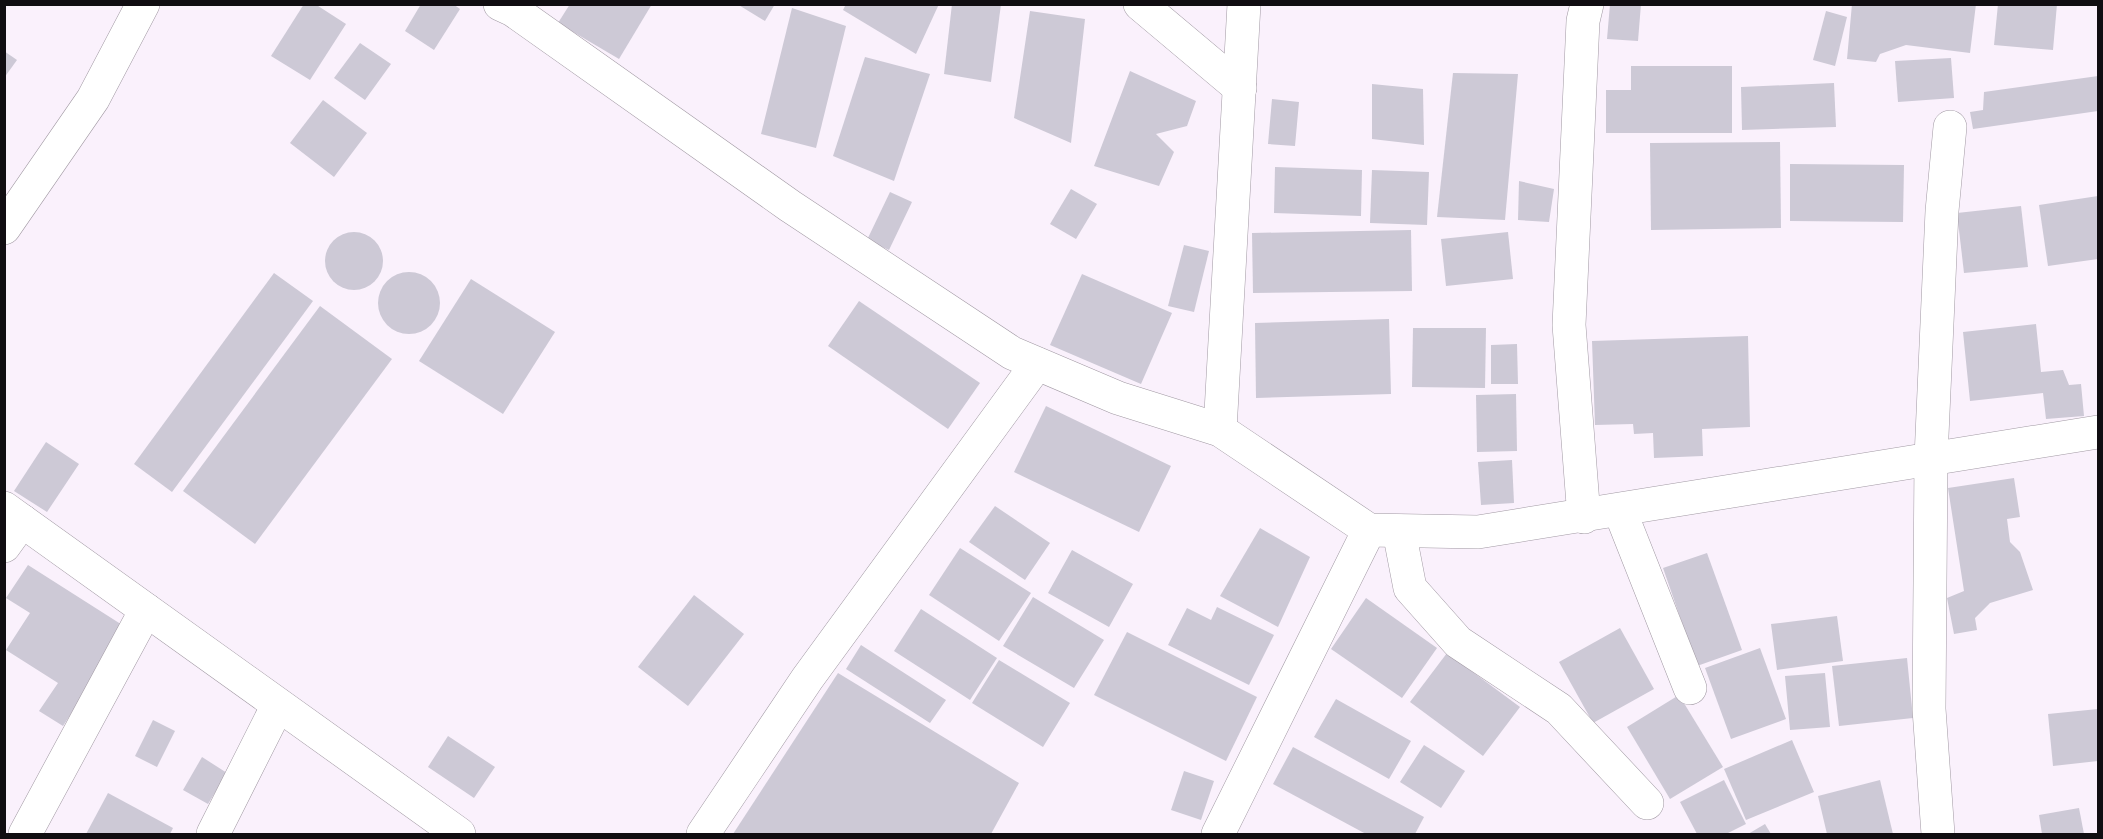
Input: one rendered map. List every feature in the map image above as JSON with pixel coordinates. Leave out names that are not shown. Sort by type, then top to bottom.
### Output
[{"type":"street","points":[[4,228],[93,99],[143,4]]},
{"type":"street","points":[[1140,4],[1240,88]]},
{"type":"street","points":[[1220,430],[1244,4]]},
{"type":"street","points":[[1584,517],[1569,325],[1583,21],[1587,4]]},
{"type":"street","points":[[510,6],[790,206],[1012,353],[1118,398],[1220,430],[1384,531],[1478,532],[1584,517],[2098,432]]},
{"type":"street","points":[[1938,834],[1929,709],[1931,458],[1942,211],[1950,127]]},
{"type":"street","points":[[703,834],[807,679],[1037,363]]},
{"type":"street","points":[[1620,511],[1690,688]]},
{"type":"street","points":[[10,525],[146,610],[459,834]]},
{"type":"street","points":[[1384,531],[1410,588],[1458,642],[1559,709],[1647,803]]},
{"type":"street","points":[[1218,834],[1384,531]]},
{"type":"street","points":[[25,834],[146,610]]},
{"type":"street","points":[[213,834],[278,705]]},
{"type":"building","points":[[304,4],[315,4],[346,24],[310,80],[271,56]]},
{"type":"building","points":[[421,4],[453,4],[460,9],[434,50],[405,31]]},
{"type":"building","points":[[570,4],[652,4],[619,59],[558,23]]},
{"type":"building","points":[[737,4],[775,4],[765,21]]},
{"type":"building","points":[[846,4],[939,4],[916,54],[843,10]]},
{"type":"building","points":[[952,4],[1001,4],[991,82],[944,74]]},
{"type":"building","points":[[1610,4],[1641,4],[1638,41],[1607,39]]},
{"type":"building","points":[[1852,4],[1976,4],[1970,53],[1906,45],[1880,54],[1876,62],[1847,59]]},
{"type":"building","points":[[1998,4],[2057,4],[2053,50],[1994,45]]},
{"type":"building","points":[[792,8],[846,26],[816,148],[761,134]]},
{"type":"building","points":[[1030,11],[1085,19],[1071,143],[1014,118]]},
{"type":"building","points":[[1826,11],[1847,17],[1835,66],[1813,60]]},
{"type":"building","points":[[360,43],[391,64],[365,100],[334,78]]},
{"type":"building","points":[[4,51],[17,60],[4,78]]},
{"type":"building","points":[[865,57],[930,74],[894,181],[833,156]]},
{"type":"building","points":[[1951,58],[1954,98],[1898,102],[1895,61]]},
{"type":"building","points":[[1631,66],[1732,66],[1732,133],[1606,133],[1606,90],[1631,90]]},
{"type":"building","points":[[1130,71],[1196,101],[1187,126],[1156,134],[1174,152],[1159,186],[1094,166]]},
{"type":"building","points":[[1453,73],[1518,74],[1505,220],[1437,217]]},
{"type":"building","points":[[2098,76],[2098,111],[1973,129],[1970,112],[1983,110],[1984,92]]},
{"type":"building","points":[[1834,83],[1836,127],[1742,130],[1741,87]]},
{"type":"building","points":[[1372,84],[1423,89],[1424,145],[1372,139]]},
{"type":"building","points":[[1272,99],[1299,102],[1295,146],[1268,144]]},
{"type":"building","points":[[323,100],[367,133],[334,177],[290,143]]},
{"type":"building","points":[[1780,142],[1781,228],[1651,230],[1650,143]]},
{"type":"building","points":[[1790,164],[1904,165],[1903,222],[1790,221]]},
{"type":"building","points":[[1275,167],[1362,170],[1361,216],[1274,213]]},
{"type":"building","points":[[1372,170],[1429,172],[1427,225],[1370,223]]},
{"type":"building","points":[[1519,181],[1554,189],[1549,222],[1518,220]]},
{"type":"building","points":[[1071,189],[1097,204],[1076,239],[1050,224]]},
{"type":"building","points":[[890,192],[912,202],[889,250],[867,240]]},
{"type":"building","points":[[2098,196],[2098,259],[2048,266],[2039,205]]},
{"type":"building","points":[[2021,206],[2028,267],[1964,273],[1957,213]]},
{"type":"building","points":[[1411,230],[1412,291],[1253,293],[1252,233]]},
{"type":"building","points":[[354,232],[370,237],[378,245],[383,261],[378,277],[370,285],[354,290],[338,285],[330,277],[325,261],[330,245],[338,237]]},
{"type":"building","points":[[1508,232],[1513,279],[1446,286],[1441,239]]},
{"type":"building","points":[[1184,245],[1209,251],[1194,312],[1168,306]]},
{"type":"building","points":[[403,272],[415,272],[431,281],[438,291],[440,303],[438,315],[431,325],[415,334],[403,334],[392,329],[383,320],[378,309],[378,297],[383,286],[392,277]]},
{"type":"building","points":[[274,273],[313,301],[172,492],[134,464]]},
{"type":"building","points":[[1082,274],[1172,313],[1141,384],[1050,345]]},
{"type":"building","points":[[471,279],[555,332],[503,414],[419,361]]},
{"type":"building","points":[[859,301],[980,383],[948,429],[828,346]]},
{"type":"building","points":[[320,306],[392,359],[255,544],[183,491]]},
{"type":"building","points":[[1389,319],[1391,394],[1256,398],[1255,323]]},
{"type":"building","points":[[2036,324],[2041,372],[2063,370],[2069,385],[2081,384],[2084,416],[2046,419],[2043,393],[1970,401],[1963,332]]},
{"type":"building","points":[[1413,328],[1486,328],[1485,388],[1412,387]]},
{"type":"building","points":[[1748,336],[1750,427],[1702,429],[1703,456],[1654,458],[1653,433],[1634,434],[1633,424],[1595,425],[1592,341]]},
{"type":"building","points":[[1517,344],[1518,384],[1491,384],[1491,345]]},
{"type":"building","points":[[1516,394],[1517,451],[1477,452],[1476,395]]},
{"type":"building","points":[[1046,406],[1171,466],[1139,532],[1014,472]]},
{"type":"building","points":[[46,442],[79,464],[47,512],[14,491]]},
{"type":"building","points":[[1512,460],[1514,503],[1481,505],[1478,462]]},
{"type":"building","points":[[2014,478],[2020,517],[2007,519],[2010,542],[2020,552],[2033,590],[1990,603],[1975,618],[1977,630],[1954,634],[1947,598],[1964,591],[1948,488]]},
{"type":"building","points":[[995,506],[1050,543],[1025,580],[969,542]]},
{"type":"building","points":[[1260,528],[1310,557],[1278,627],[1220,596]]},
{"type":"building","points":[[960,548],[1031,593],[999,641],[929,595]]},
{"type":"building","points":[[1072,550],[1133,584],[1109,627],[1048,593]]},
{"type":"building","points":[[1707,553],[1742,650],[1697,666],[1663,568]]},
{"type":"building","points":[[28,565],[127,628],[63,726],[39,711],[58,683],[6,650],[30,613],[6,598]]},
{"type":"building","points":[[694,595],[744,634],[688,706],[638,667]]},
{"type":"building","points":[[1033,597],[1104,640],[1074,688],[1003,646]]},
{"type":"building","points":[[1366,598],[1437,648],[1402,698],[1331,649]]},
{"type":"building","points":[[1217,607],[1274,635],[1249,685],[1168,645],[1187,608],[1211,620]]},
{"type":"building","points":[[921,609],[997,658],[970,700],[894,651]]},
{"type":"building","points":[[1837,616],[1843,661],[1777,670],[1771,624]]},
{"type":"building","points":[[1620,628],[1654,689],[1593,723],[1559,662]]},
{"type":"building","points":[[1127,632],[1257,697],[1226,761],[1094,695]]},
{"type":"building","points":[[861,645],[946,700],[930,723],[846,669]]},
{"type":"building","points":[[1760,648],[1786,719],[1731,739],[1705,668]]},
{"type":"building","points":[[1447,653],[1520,707],[1483,756],[1410,702]]},
{"type":"building","points":[[1907,658],[1913,718],[1839,726],[1832,666]]},
{"type":"building","points":[[999,660],[1070,703],[1043,747],[972,703]]},
{"type":"building","points":[[838,673],[1019,783],[991,834],[733,834]]},
{"type":"building","points":[[1825,673],[1830,727],[1790,730],[1785,676]]},
{"type":"building","points":[[1679,695],[1723,767],[1670,799],[1627,727]]},
{"type":"building","points":[[1336,699],[1411,741],[1389,779],[1314,737]]},
{"type":"building","points":[[2098,709],[2098,761],[2053,766],[2048,714]]},
{"type":"building","points":[[153,720],[175,731],[157,767],[135,756]]},
{"type":"building","points":[[448,736],[495,767],[474,798],[428,767]]},
{"type":"building","points":[[1792,740],[1814,792],[1746,820],[1724,769]]},
{"type":"building","points":[[1424,745],[1465,771],[1441,808],[1400,782]]},
{"type":"building","points":[[1293,747],[1424,817],[1415,834],[1366,834],[1273,784]]},
{"type":"building","points":[[202,757],[227,773],[208,804],[183,790]]},
{"type":"building","points":[[1184,771],[1214,781],[1201,820],[1171,810]]},
{"type":"building","points":[[1724,780],[1746,824],[1726,834],[1697,834],[1680,802]]},
{"type":"building","points":[[1880,780],[1893,834],[1827,834],[1818,796]]},
{"type":"building","points":[[108,793],[173,828],[170,834],[86,834]]},
{"type":"building","points":[[2079,808],[2084,834],[2042,834],[2039,815]]},
{"type":"building","points":[[1765,824],[1771,834],[1748,834]]}]
